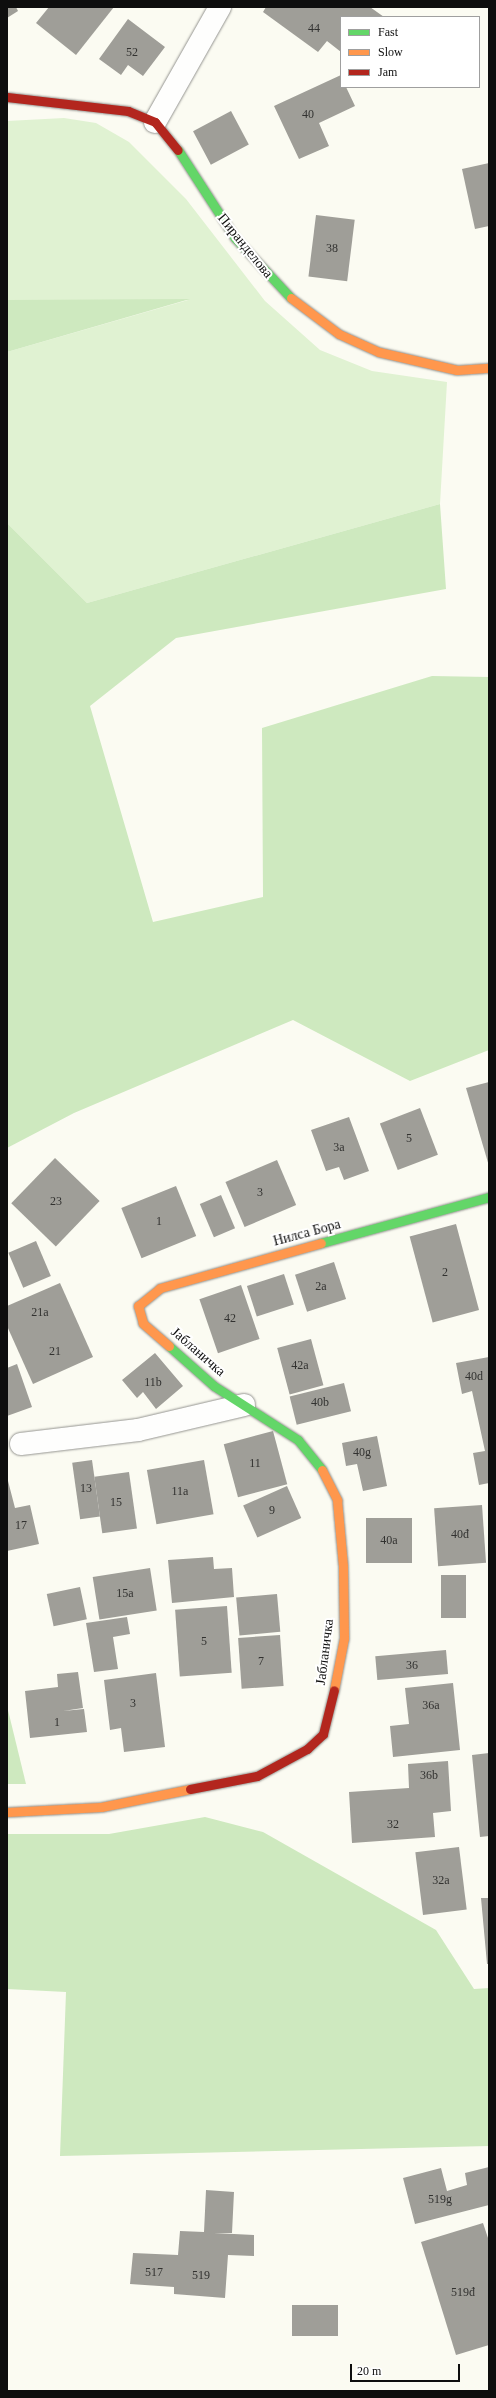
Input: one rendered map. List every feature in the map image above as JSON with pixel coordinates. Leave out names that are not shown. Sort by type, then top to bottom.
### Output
[{"type":"street","points":[[7,98],[128,111],[155,122],[220,7]]},
{"type":"street","name":"Пиранделова","points":[[155,122],[169,136],[235,238],[280,289],[311,314],[339,334],[378,352],[457,370],[489,368]]},
{"type":"street","name":"Нилса Бора","points":[[138,1306],[160,1288],[489,1197]]},
{"type":"street","name":"Јабланичка","points":[[7,1812],[101,1807],[257,1776],[307,1749],[323,1734],[344,1638],[343,1566],[337,1500],[320,1467],[298,1440],[214,1386],[143,1323],[138,1306]]},
{"type":"street","points":[[21,1444],[138,1430],[244,1405]]},
{"type":"green space","points":[[64,118],[96,123],[129,142],[186,199],[265,301],[320,350],[372,371],[447,382],[440,504],[87,603],[7,523],[7,352],[188,300],[7,300],[7,121]]},
{"type":"green space","points":[[190,299],[7,352],[7,300]]},
{"type":"green space","points":[[440,504],[446,589],[176,638],[90,706],[153,922],[263,897],[262,728],[432,676],[489,677],[489,1050],[410,1081],[293,1020],[74,1113],[7,1148],[7,523],[87,603]]},
{"type":"green space","points":[[7,1706],[26,1784],[7,1784]]},
{"type":"green space","points":[[205,1817],[263,1832],[436,1930],[474,1989],[489,1988],[489,2146],[60,2156],[66,1992],[7,1989],[7,1834],[109,1834]]},
{"type":"building","points":[[7,7],[16,7],[18,11],[7,18]]},
{"type":"building","points":[[49,7],[114,7],[76,55],[36,23]]},
{"type":"building","points":[[266,7],[370,7],[383,16],[340,16],[340,51],[327,41],[318,52],[263,12]]},
{"type":"building","points":[[128,19],[165,47],[143,76],[128,65],[121,75],[99,59]]},
{"type":"building","points":[[340,75],[340,88],[346,88],[355,106],[319,123],[329,146],[299,159],[274,106]]},
{"type":"building","points":[[231,111],[249,145],[211,165],[193,131]]},
{"type":"building","points":[[489,163],[489,226],[475,229],[462,169]]},
{"type":"building","points":[[316,215],[355,220],[347,281],[308,277]]},
{"type":"building","points":[[489,1082],[489,1166],[466,1088]]},
{"type":"building","points":[[420,1108],[438,1155],[398,1170],[380,1123]]},
{"type":"building","points":[[349,1117],[369,1171],[344,1180],[339,1167],[326,1171],[311,1130]]},
{"type":"building","points":[[55,1158],[100,1201],[56,1246],[11,1203]]},
{"type":"building","points":[[277,1160],[296,1205],[245,1227],[225,1182]]},
{"type":"building","points":[[176,1186],[196,1236],[142,1258],[121,1208]]},
{"type":"building","points":[[221,1195],[235,1228],[214,1237],[200,1204]]},
{"type":"building","points":[[456,1224],[479,1310],[433,1322],[410,1236]]},
{"type":"building","points":[[36,1241],[51,1276],[23,1288],[8,1253]]},
{"type":"building","points":[[334,1262],[346,1299],[307,1312],[295,1275]]},
{"type":"building","points":[[284,1274],[294,1304],[257,1316],[247,1286]]},
{"type":"building","points":[[60,1283],[93,1357],[33,1384],[7,1326],[7,1306]]},
{"type":"building","points":[[241,1285],[260,1339],[218,1353],[199,1299]]},
{"type":"building","points":[[311,1339],[323,1385],[290,1394],[277,1348]]},
{"type":"building","points":[[155,1353],[183,1386],[156,1409],[143,1392],[137,1398],[122,1380]]},
{"type":"building","points":[[489,1357],[489,1483],[479,1485],[473,1453],[485,1451],[472,1391],[462,1394],[456,1363]]},
{"type":"building","points":[[17,1364],[32,1407],[7,1416],[7,1368]]},
{"type":"building","points":[[344,1383],[351,1411],[297,1425],[290,1397]]},
{"type":"building","points":[[273,1431],[287,1484],[238,1497],[224,1444]]},
{"type":"building","points":[[377,1436],[387,1486],[363,1491],[357,1464],[346,1466],[342,1443]]},
{"type":"building","points":[[92,1460],[100,1516],[80,1519],[72,1463]]},
{"type":"building","points":[[204,1460],[214,1514],[156,1524],[147,1470]]},
{"type":"building","points":[[129,1472],[137,1528],[102,1533],[94,1477]]},
{"type":"building","points":[[7,1477],[15,1508],[30,1505],[39,1544],[7,1551]]},
{"type":"building","points":[[287,1486],[301,1518],[257,1537],[243,1506]]},
{"type":"building","points":[[482,1505],[486,1563],[438,1566],[434,1508]]},
{"type":"building","points":[[366,1518],[412,1518],[412,1563],[366,1563]]},
{"type":"building","points":[[213,1557],[214,1569],[232,1568],[234,1597],[172,1603],[168,1560]]},
{"type":"building","points":[[150,1568],[157,1610],[99,1620],[93,1577]]},
{"type":"building","points":[[441,1575],[466,1575],[466,1618],[441,1618]]},
{"type":"building","points":[[80,1587],[87,1619],[54,1626],[47,1594]]},
{"type":"building","points":[[277,1594],[280,1632],[239,1635],[236,1598]]},
{"type":"building","points":[[227,1606],[232,1673],[180,1676],[175,1610]]},
{"type":"building","points":[[127,1617],[130,1634],[113,1637],[118,1669],[94,1672],[86,1623]]},
{"type":"building","points":[[280,1635],[284,1686],[242,1689],[238,1638]]},
{"type":"building","points":[[446,1650],[448,1674],[377,1680],[375,1656]]},
{"type":"building","points":[[78,1672],[83,1708],[63,1711],[84,1709],[87,1732],[30,1738],[25,1691],[58,1687],[57,1674]]},
{"type":"building","points":[[156,1673],[165,1747],[124,1752],[121,1728],[110,1730],[104,1680]]},
{"type":"building","points":[[453,1683],[460,1750],[393,1757],[390,1726],[409,1724],[405,1688]]},
{"type":"building","points":[[489,1753],[489,1836],[480,1837],[472,1755]]},
{"type":"building","points":[[448,1761],[451,1811],[433,1813],[435,1837],[352,1843],[349,1792],[409,1788],[408,1764]]},
{"type":"building","points":[[459,1847],[467,1910],[423,1915],[415,1852]]},
{"type":"building","points":[[481,1898],[489,1898],[489,1964],[487,1964]]},
{"type":"building","points":[[489,2167],[489,2205],[415,2224],[403,2178],[441,2168],[447,2191],[467,2185],[465,2173]]},
{"type":"building","points":[[206,2190],[234,2192],[232,2233],[214,2233],[254,2235],[254,2256],[228,2255],[225,2298],[174,2294],[174,2287],[130,2284],[133,2253],[178,2255],[180,2231],[204,2232]]},
{"type":"building","points":[[483,2223],[489,2241],[489,2345],[456,2355],[421,2242]]},
{"type":"building","points":[[292,2305],[338,2305],[338,2336],[292,2336]]},
{"type":"traffic: fast","points":[[178,150],[235,238],[291,298]]},
{"type":"traffic: fast","points":[[321,1243],[489,1197]]},
{"type":"traffic: fast","points":[[169,1346],[214,1386],[298,1440],[322,1470]]},
{"type":"traffic: slow","points":[[291,298],[339,334],[379,352],[457,370],[489,368]]},
{"type":"traffic: slow","points":[[169,1346],[143,1323],[138,1306],[160,1288],[321,1243]]},
{"type":"traffic: slow","points":[[322,1470],[337,1500],[343,1566],[344,1638],[334,1690]]},
{"type":"traffic: slow","points":[[7,1812],[101,1807],[190,1789]]},
{"type":"traffic: jam","points":[[7,97],[128,111],[155,122],[178,150]]},
{"type":"traffic: jam","points":[[190,1789],[257,1776],[307,1749],[323,1734],[334,1690]]}]
